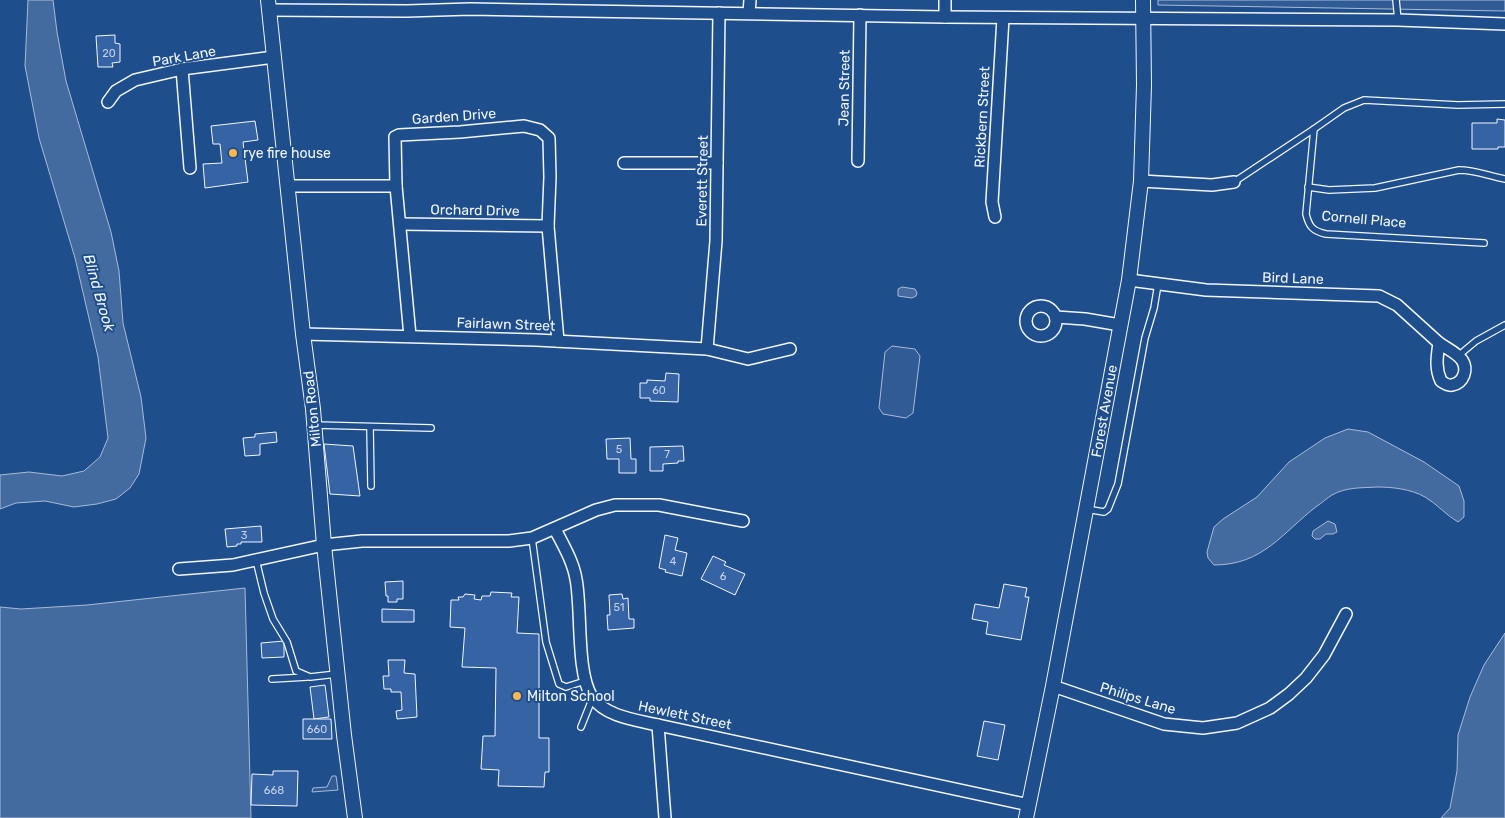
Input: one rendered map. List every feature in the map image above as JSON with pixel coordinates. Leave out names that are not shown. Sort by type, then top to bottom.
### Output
[{"type":"street","points":[[749,13],[750,0]]},
{"type":"street","points":[[945,0],[945,17]]},
{"type":"street","name":"Forest Avenue","points":[[1027,812],[1053,686],[1129,280],[1141,181],[1144,85],[1143,0]]},
{"type":"street","points":[[269,5],[408,11],[470,5],[719,13],[1003,18],[1398,20],[1505,24]]},
{"type":"street","name":"Milton Road","points":[[269,5],[314,425],[337,674],[355,818]]},
{"type":"street","name":"Everett Street","points":[[707,349],[716,241],[719,13]]},
{"type":"street","name":"Jean Street","points":[[858,161],[860,15]]},
{"type":"street","name":"Rickbern Street","points":[[995,217],[992,202],[1003,18]]},
{"type":"street","name":"Park Lane","points":[[108,102],[116,91],[135,80],[182,70],[274,57]]},
{"type":"street","points":[[182,70],[190,168]]},
{"type":"street","name":"Garden Drive","points":[[410,336],[396,186],[395,137],[399,135],[524,126],[540,130],[549,138],[548,226]]},
{"type":"street","points":[[624,163],[717,163]]},
{"type":"street","points":[[1141,181],[1212,185],[1234,182]]},
{"type":"street","points":[[288,186],[396,186]]},
{"type":"street","name":"Orchard Drive","points":[[401,224],[548,226]]},
{"type":"street","points":[[548,226],[558,341]]},
{"type":"street","name":"Bird Lane","points":[[1129,280],[1206,290],[1379,296],[1397,305],[1439,343],[1458,356]]},
{"type":"street","points":[[1056,317],[1085,319],[1120,325]]},
{"type":"street","name":"Fairlawn Street","points":[[303,334],[558,341],[707,349],[748,359],[790,349]]},
{"type":"street","points":[[1439,343],[1436,363],[1437,373],[1441,381],[1454,385],[1464,377],[1466,372],[1462,360],[1458,356]]},
{"type":"street","points":[[178,569],[233,565],[324,545],[362,541],[510,541],[532,538],[596,510],[615,505],[659,505],[743,521]]},
{"type":"street","name":"Hewlett Street","points":[[555,529],[570,558],[576,579],[585,680],[593,697],[610,712],[658,725],[850,765],[1027,812]]},
{"type":"street","name":"Philips Lane","points":[[1053,686],[1164,724],[1203,728],[1237,722],[1270,708],[1306,678],[1324,656],[1346,614]]},
{"type":"street","points":[[658,725],[665,818]]},
{"type":"lane","points":[[1396,0],[1398,20]]},
{"type":"lane","points":[[1234,182],[1344,108],[1364,100],[1458,105],[1505,104]]},
{"type":"lane","name":"Cornell Place","points":[[1314,129],[1306,214],[1308,222],[1314,231],[1326,234],[1484,243]]},
{"type":"lane","points":[[1308,187],[1329,190],[1374,188],[1459,170],[1472,170],[1489,176],[1505,178]]},
{"type":"lane","points":[[1086,509],[1104,512],[1108,509],[1118,484],[1145,338],[1154,308],[1158,284]]},
{"type":"lane","points":[[1458,356],[1476,341],[1505,325]]},
{"type":"lane","points":[[314,425],[431,428]]},
{"type":"lane","points":[[370,427],[372,486]]},
{"type":"lane","points":[[532,538],[546,642],[554,674],[559,684],[566,686],[585,680]]},
{"type":"lane","points":[[256,560],[273,619],[287,642],[296,671],[310,677]]},
{"type":"lane","points":[[272,679],[337,674]]},
{"type":"lane","points":[[581,727],[593,697]]},
{"type":"shaded area","points":[[1158,0],[1505,0],[1505,11],[1158,5]]},
{"type":"shaded area","points":[[892,346],[915,349],[920,356],[913,413],[906,418],[883,414],[879,408],[885,352]]},
{"type":"shaded area","points":[[332,776],[336,776],[338,790],[312,792],[313,788],[327,787]]},
{"type":"water","name":"Blind Brook","points":[[28,0],[53,0],[66,81],[111,232],[119,271],[123,323],[141,397],[146,438],[139,474],[130,488],[116,499],[74,507],[45,501],[16,503],[0,509],[0,475],[29,472],[62,476],[84,471],[100,457],[108,438],[98,357],[75,258],[39,138],[25,66]]},
{"type":"water","points":[[902,287],[915,289],[916,296],[912,298],[898,296],[898,289]]},
{"type":"water","points":[[1348,429],[1368,432],[1424,462],[1459,486],[1464,501],[1464,517],[1458,522],[1425,497],[1408,490],[1383,487],[1348,489],[1330,496],[1271,546],[1259,553],[1246,560],[1231,564],[1214,565],[1208,558],[1207,552],[1214,527],[1257,497],[1289,462],[1325,438]]},
{"type":"water","points":[[1328,521],[1335,524],[1337,532],[1326,534],[1320,539],[1315,539],[1312,536],[1313,531]]},
{"type":"water","points":[[245,588],[251,818],[0,818],[0,607],[21,609],[87,605]]},
{"type":"water","points":[[1505,633],[1505,818],[1441,818],[1450,808],[1457,771],[1458,735],[1470,697],[1484,665]]},
{"type":"building","points":[[115,35],[115,43],[120,44],[120,62],[112,63],[113,67],[98,67],[96,36]]},
{"type":"building","points":[[1497,119],[1505,120],[1505,147],[1498,147],[1498,149],[1472,149],[1472,123],[1497,123]]},
{"type":"building","name":"rye fire house","points":[[255,121],[258,140],[243,142],[248,182],[205,188],[203,164],[222,163],[220,144],[213,144],[211,126]]},
{"type":"building","points":[[666,373],[679,374],[678,402],[650,401],[650,398],[640,398],[640,383],[647,383],[647,380],[665,381]]},
{"type":"building","points":[[276,432],[277,442],[260,444],[260,455],[245,456],[243,438],[255,437],[255,434]]},
{"type":"building","points":[[630,438],[631,459],[636,459],[636,473],[619,473],[619,459],[607,459],[606,439]]},
{"type":"building","points":[[324,444],[353,446],[360,496],[330,494]]},
{"type":"building","points":[[683,446],[684,461],[663,464],[663,471],[650,471],[650,447]]},
{"type":"building","points":[[261,526],[262,542],[241,542],[237,546],[227,547],[225,529]]},
{"type":"building","points":[[665,535],[678,538],[675,550],[687,553],[682,576],[665,572],[666,570],[659,568]]},
{"type":"building","points":[[713,556],[726,562],[724,565],[745,574],[735,595],[701,579]]},
{"type":"building","points":[[403,581],[403,599],[397,599],[397,602],[388,602],[385,582]]},
{"type":"building","points":[[1004,584],[1027,588],[1025,597],[1029,597],[1021,640],[986,634],[988,622],[972,619],[975,604],[999,608]]},
{"type":"building","name":"Milton School","points":[[491,592],[512,593],[511,597],[519,597],[517,633],[539,634],[539,738],[549,738],[549,772],[545,772],[544,787],[498,786],[499,770],[481,769],[483,736],[495,736],[496,668],[462,667],[465,628],[450,627],[451,600],[459,600],[458,597],[463,597],[465,594],[475,595],[474,599],[481,600],[482,596],[490,596]]},
{"type":"building","points":[[622,594],[623,599],[628,598],[629,619],[634,619],[634,628],[608,630],[607,615],[610,615],[609,595]]},
{"type":"building","points":[[382,609],[414,610],[414,622],[382,622]]},
{"type":"building","points":[[284,641],[284,657],[262,658],[261,643]]},
{"type":"building","points":[[388,660],[405,660],[404,673],[415,674],[417,717],[397,719],[396,711],[402,710],[401,692],[391,692],[391,689],[384,689],[383,676],[389,676]]},
{"type":"building","points":[[325,685],[329,717],[314,719],[310,687]]},
{"type":"building","points":[[303,719],[331,719],[332,739],[303,739]]},
{"type":"building","points":[[984,721],[1005,725],[998,760],[977,756]]},
{"type":"building","points":[[273,771],[298,771],[297,806],[251,805],[252,774],[273,775]]},
{"type":"place","name":"rye fire house","points":[[233,153]]},
{"type":"place","name":"Milton School","points":[[517,696]]}]
